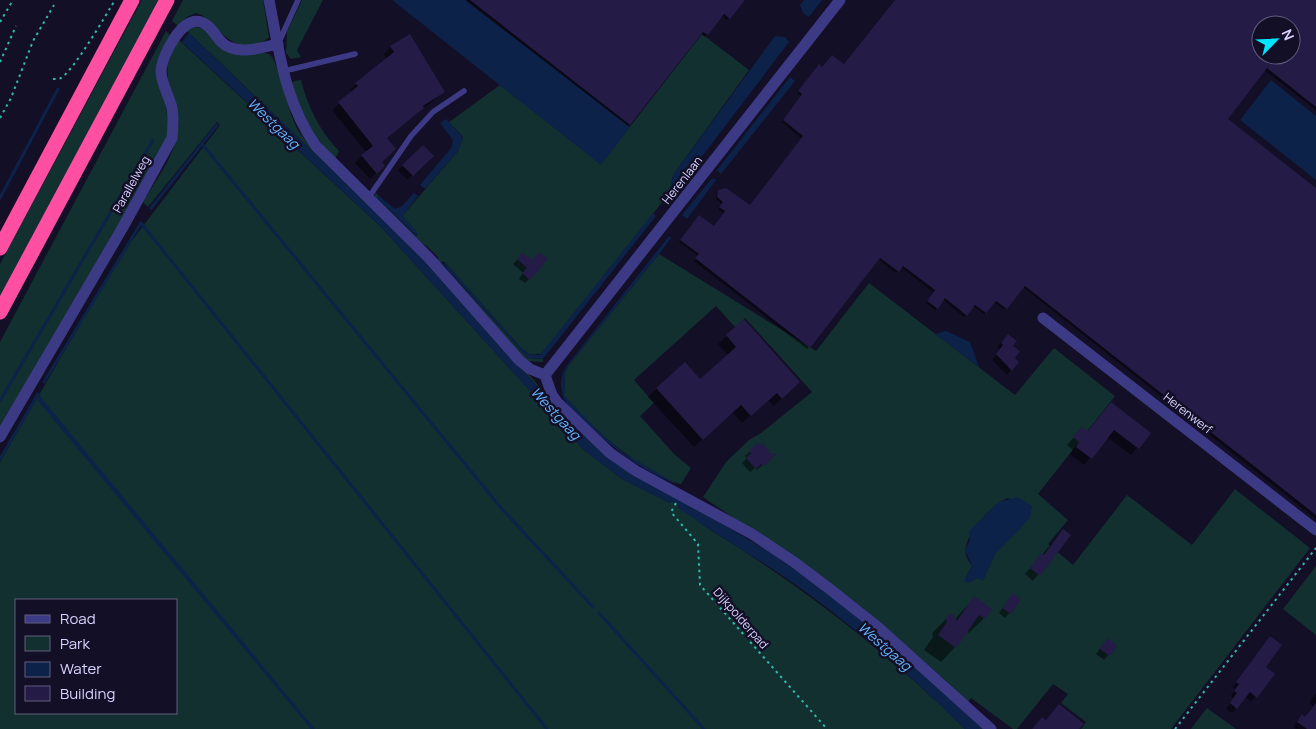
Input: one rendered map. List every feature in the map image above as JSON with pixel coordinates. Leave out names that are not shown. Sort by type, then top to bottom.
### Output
[{"type":"highway","points":[[0,248],[132,0]]},
{"type":"highway","points":[[0,312],[167,0]]},
{"type":"street","points":[[269,0],[291,102],[302,128],[316,146],[435,265],[519,360],[530,369],[545,375],[552,395],[557,402],[610,453],[636,471],[752,534],[794,562],[879,628],[992,729]]},
{"type":"street","name":"Herenlaan","points":[[545,375],[840,0]]},
{"type":"street","name":"Parallelweg","points":[[0,437],[123,227],[172,138],[174,123],[172,109],[161,71],[171,43],[184,26],[195,22],[202,22],[209,27],[222,44],[230,48],[244,50],[278,44]]},
{"type":"street","name":"Herenwerf","points":[[1043,318],[1316,530]]},
{"type":"lane","points":[[278,44],[298,0]]},
{"type":"lane","points":[[284,71],[355,54]]},
{"type":"lane","points":[[369,197],[411,136],[433,112],[464,91]]},
{"type":"path","points":[[0,22],[13,0]]},
{"type":"path","points":[[53,79],[61,78],[71,66],[94,35],[115,0]]},
{"type":"path","points":[[0,118],[11,98],[33,41],[54,4]]},
{"type":"path","points":[[0,62],[16,26]]},
{"type":"path","name":"Dijkpolderpad","points":[[674,508],[671,512],[698,544],[700,585],[827,729]]},
{"type":"path","points":[[1176,729],[1316,548]]},
{"type":"green space","points":[[142,0],[163,0],[0,300],[0,264]]},
{"type":"green space","points":[[183,0],[263,0],[269,37],[259,44],[241,45],[224,36],[202,15],[196,13],[187,17],[178,26],[172,21]]},
{"type":"green space","points":[[302,0],[323,0],[297,50],[301,57],[291,59],[286,53],[287,32]]},
{"type":"green space","points":[[196,27],[210,34],[224,50],[234,54],[260,52],[270,55],[276,65],[295,123],[301,135],[312,148],[426,259],[555,404],[592,442],[627,468],[677,495],[676,497],[617,464],[593,445],[551,402],[404,239],[186,30]]},
{"type":"green space","points":[[166,31],[172,37],[158,61],[169,126],[165,146],[0,428],[0,342]]},
{"type":"green space","points":[[702,34],[749,70],[673,175],[670,190],[663,201],[542,354],[529,354],[522,349],[449,267],[443,261],[441,263],[528,358],[543,359],[543,362],[529,361],[520,354],[438,261],[438,257],[427,246],[414,239],[375,199],[375,192],[379,196],[377,198],[416,236],[418,235],[404,218],[404,214],[458,151],[463,137],[449,122],[500,85],[601,164]]},
{"type":"green space","points":[[178,39],[381,227],[584,450],[622,479],[670,503],[672,501],[704,526],[777,573],[810,597],[905,673],[965,729],[0,729],[0,462],[118,259],[220,125],[217,122],[148,207],[143,202],[169,158],[178,129],[177,112],[168,78],[170,58]]},
{"type":"green space","points":[[301,80],[307,100],[316,118],[326,135],[339,151],[334,161],[305,121],[292,84],[294,81]]},
{"type":"green space","points":[[659,254],[816,351],[869,283],[1015,395],[1054,348],[1115,396],[1038,494],[1068,520],[1048,544],[1073,565],[1127,495],[1192,545],[1235,489],[1310,548],[1171,729],[1081,729],[1086,722],[1061,703],[1068,694],[1053,684],[1017,729],[1013,729],[971,698],[968,702],[854,601],[703,497],[726,462],[749,440],[761,433],[812,392],[745,318],[735,327],[716,306],[634,380],[654,403],[640,416],[675,455],[691,468],[681,484],[667,480],[635,460],[586,420],[564,396],[565,372]],"holes":[[[1008,498],[1030,517],[995,554],[983,580],[978,578],[969,582],[967,575],[972,566],[966,556],[966,547],[973,530],[986,514]]]},
{"type":"green space","points":[[1316,566],[1316,635],[1283,609]]},
{"type":"green space","points":[[1207,708],[1236,729],[1191,729]]},
{"type":"water","points":[[392,0],[465,0],[630,127],[601,165]]},
{"type":"water","points":[[804,0],[822,0],[809,17],[803,13],[800,5]]},
{"type":"water","name":"Westgaag","points":[[189,33],[404,239],[551,402],[593,445],[617,464],[773,554],[853,611],[987,729],[965,729],[890,659],[810,595],[693,518],[677,507],[677,504],[670,503],[622,479],[584,450],[381,227],[182,42]]},
{"type":"water","points":[[775,36],[785,37],[789,42],[666,204],[663,201],[670,190],[673,175]]},
{"type":"water","points":[[790,77],[795,81],[721,174],[717,170]]},
{"type":"water","points":[[1271,80],[1316,116],[1316,180],[1240,120]]},
{"type":"water","points":[[446,119],[463,138],[458,151],[425,189],[420,185],[451,148],[453,140],[440,123]]},
{"type":"water","points":[[712,178],[716,180],[687,219],[682,215]]},
{"type":"water","points":[[414,193],[418,196],[404,214],[404,218],[417,232],[417,236],[377,198],[379,196],[395,209],[401,207]]},
{"type":"water","points":[[653,213],[656,216],[543,359],[528,358],[441,262],[449,267],[522,349],[529,354],[540,355]]},
{"type":"water","points":[[669,236],[671,238],[659,254],[569,365],[565,376],[564,388],[565,396],[595,428],[625,454],[677,484],[650,472],[613,447],[568,405],[561,388],[562,375],[568,364]]},
{"type":"water","points":[[946,331],[970,342],[979,367],[935,334]]},
{"type":"water","points":[[39,395],[315,729],[311,729],[38,401]]},
{"type":"water","points":[[1018,497],[1032,506],[1030,517],[995,554],[983,581],[978,578],[967,583],[964,581],[972,566],[965,550],[970,540],[969,531],[999,502]]},
{"type":"building","points":[[470,0],[745,0],[730,19],[724,14],[708,35],[703,32],[630,125]]},
{"type":"building","points":[[895,0],[1316,0],[1316,107],[1267,68],[1228,119],[1316,188],[1316,515],[1025,286],[1007,309],[996,301],[986,313],[975,305],[967,316],[945,298],[938,309],[927,301],[935,290],[903,266],[899,272],[880,258],[810,348],[695,258],[699,254],[680,240],[699,215],[714,226],[725,211],[719,207],[723,202],[717,197],[718,190],[726,188],[750,205],[803,136],[783,120],[802,94],[798,91],[819,64],[822,67],[832,55],[844,64]]},
{"type":"building","points":[[410,34],[445,92],[423,106],[424,108],[387,138],[396,149],[382,162],[385,166],[377,174],[361,155],[373,146],[338,102],[358,86],[355,83],[394,52],[390,46]]},
{"type":"building","points":[[423,145],[434,156],[413,176],[402,165]]},
{"type":"building","points":[[539,252],[548,259],[530,280],[522,273],[527,268],[517,259],[522,253],[533,260]]},
{"type":"building","points":[[744,319],[800,382],[782,399],[777,393],[751,416],[741,405],[703,440],[656,388],[685,362],[700,379],[736,347],[726,335]]},
{"type":"building","points":[[1008,334],[1017,341],[1013,346],[1020,351],[1015,358],[1019,362],[1012,371],[996,354]]},
{"type":"building","points":[[1111,402],[1151,433],[1139,449],[1114,430],[1092,459],[1076,447],[1079,442],[1073,437],[1082,427],[1088,431]]},
{"type":"building","points":[[757,443],[760,445],[762,443],[770,451],[768,453],[777,454],[763,466],[761,464],[756,469],[746,458],[751,453],[749,451]]},
{"type":"building","points":[[1063,529],[1071,535],[1040,576],[1030,568],[1041,553],[1044,555]]},
{"type":"building","points":[[1013,593],[1021,600],[1011,614],[1002,608]]},
{"type":"building","points":[[974,596],[992,609],[985,619],[979,615],[956,648],[938,635],[947,622],[948,615],[953,614],[957,621]]},
{"type":"building","points":[[1270,636],[1282,645],[1266,667],[1275,674],[1257,698],[1250,692],[1237,709],[1230,703],[1237,693],[1234,691],[1239,684],[1236,682]]},
{"type":"building","points":[[1108,638],[1117,646],[1110,656],[1100,649]]},
{"type":"building","points":[[1316,703],[1316,729],[1307,729],[1297,722],[1302,714],[1305,717]]},
{"type":"building","points":[[1059,704],[1084,724],[1079,729],[1032,729],[1042,717],[1046,720]]},
{"type":"waterway","points":[[0,198],[58,89]]},
{"type":"waterway","points":[[151,208],[217,125]]},
{"type":"waterway","points":[[0,401],[153,140]]},
{"type":"waterway","points":[[202,144],[502,509],[593,607]]},
{"type":"waterway","points":[[44,382],[141,223],[547,729]]},
{"type":"waterway","points":[[0,459],[38,394]]},
{"type":"waterway","points":[[599,613],[704,729]]}]
